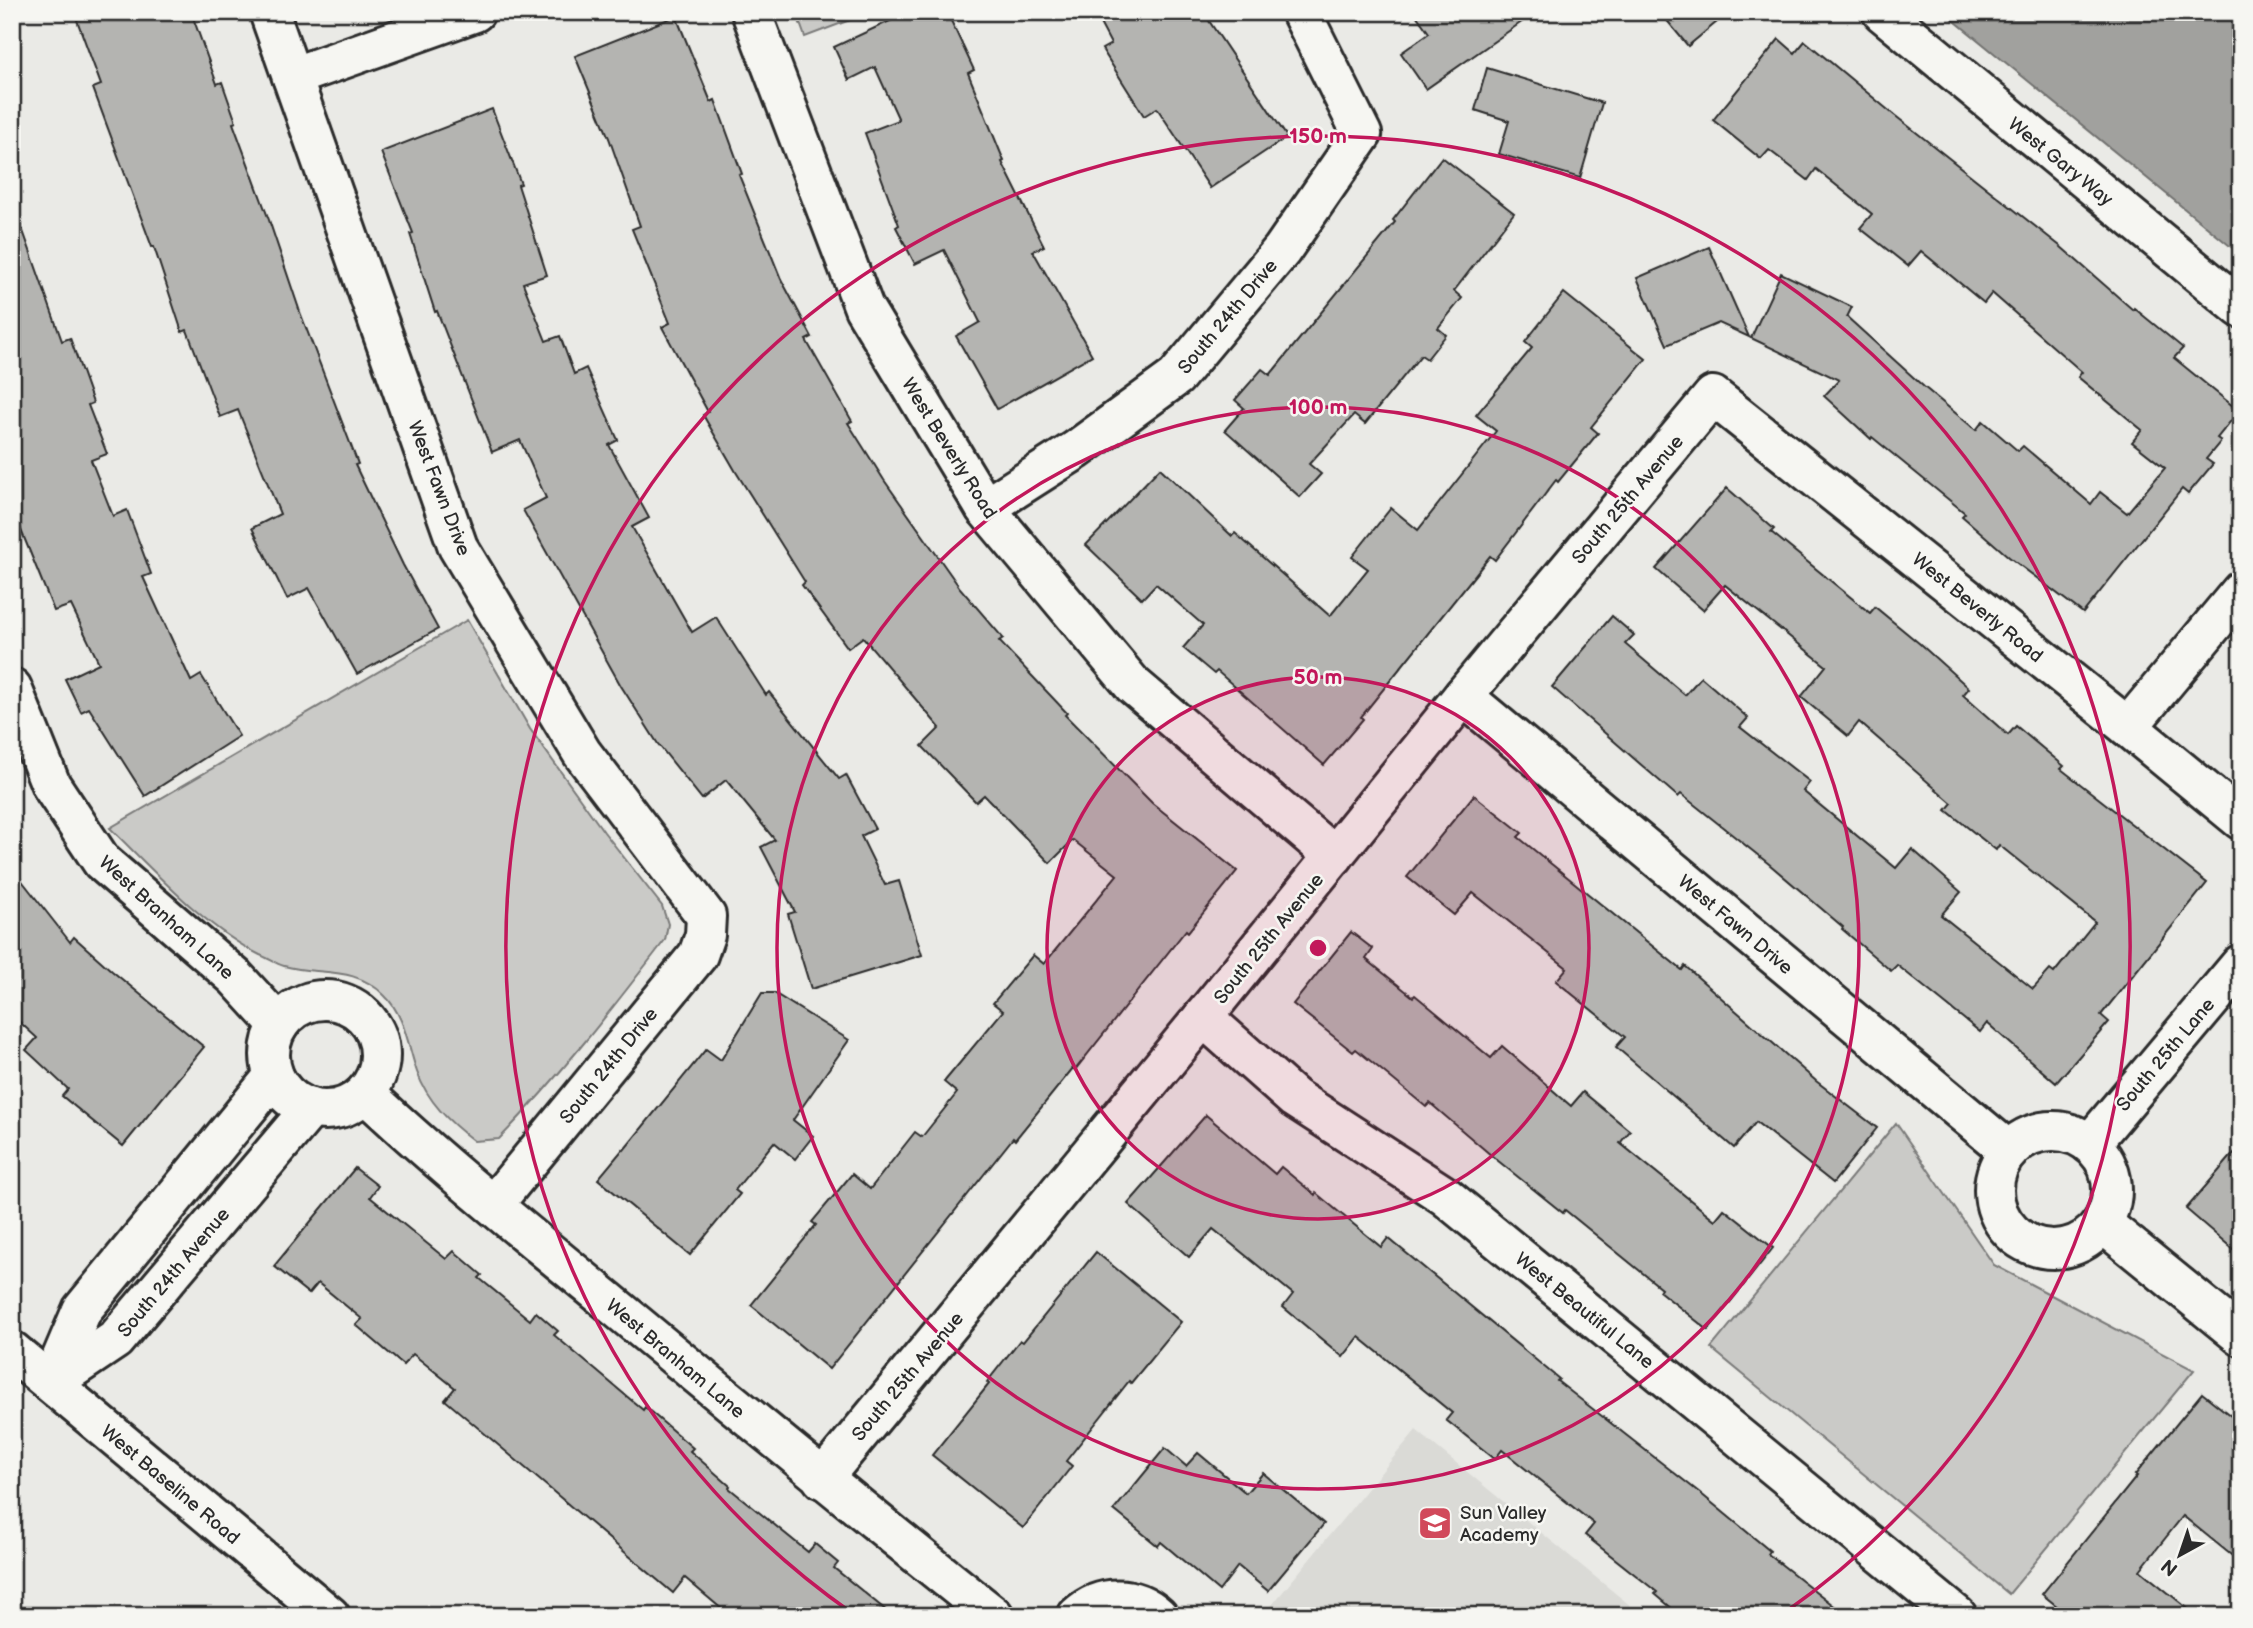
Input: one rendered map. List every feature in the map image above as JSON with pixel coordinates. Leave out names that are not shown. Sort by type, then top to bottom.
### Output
[{"type":"street","name":"West Fawn Drive","points":[[269,12],[458,547],[582,753],[706,916]]},
{"type":"street","points":[[292,77],[475,12]]},
{"type":"street","name":"West Beverly Road","points":[[751,12],[864,308],[985,508],[1133,685],[1334,856]]},
{"type":"street","name":"South 24th Drive","points":[[985,508],[1076,450],[1176,377],[1282,250],[1362,134],[1301,12]]},
{"type":"street","name":"West Gary Way","points":[[1882,12],[2241,308]]},
{"type":"street","name":"West Beverly Road","points":[[1713,396],[2241,820]]},
{"type":"street","name":"South 25th Avenue","points":[[822,1479],[1203,1017],[1463,696],[1713,396]]},
{"type":"street","points":[[2128,727],[2241,591]]},
{"type":"street","name":"West Branham Lane","points":[[12,688],[51,785],[102,862],[235,977],[279,1025]]},
{"type":"street","name":"West Fawn Drive","points":[[1463,696],[2009,1151]]},
{"type":"street","name":"South 24th Drive","points":[[493,1205],[698,955],[705,935],[706,916]]},
{"type":"street","name":"South 25th Lane","points":[[2090,1144],[2241,964]]},
{"type":"street","points":[[326,1000],[344,1003],[360,1012],[372,1026],[379,1043],[380,1062],[375,1079],[365,1093],[339,1108],[311,1108],[289,1096],[274,1076],[271,1059],[272,1041],[279,1025],[291,1011],[308,1003],[326,1000]]},
{"type":"street","name":"West Beautiful Lane","points":[[1203,1017],[1294,1098],[1445,1196],[1957,1616]]},
{"type":"street","points":[[51,1383],[82,1310],[274,1076]]},
{"type":"street","name":"West Branham Lane","points":[[365,1093],[404,1130],[822,1479],[994,1616]]},
{"type":"street","name":"South 24th Avenue","points":[[51,1383],[115,1340],[311,1108]]},
{"type":"street","points":[[2056,1131],[2074,1135],[2090,1144],[2107,1167],[2112,1181],[2109,1210],[2102,1223],[2091,1236],[2075,1245],[2041,1248],[2024,1242],[2000,1217],[1995,1200],[1995,1182],[1999,1166],[2009,1151],[2022,1140],[2039,1133],[2056,1131]]},
{"type":"street","points":[[2102,1223],[2241,1336]]},
{"type":"street","name":"West Baseline Road","points":[[12,1351],[330,1616]]},
{"type":"street","points":[[1077,1616],[1086,1608],[1102,1601],[1119,1598],[1139,1603],[1158,1616]]},
{"type":"shaded area","points":[[796,12],[871,12],[805,37]]},
{"type":"shaded area","points":[[1945,12],[2241,12],[2241,255],[1945,13]]},
{"type":"shaded area","points":[[467,620],[530,729],[604,832],[662,906],[668,924],[665,940],[543,1091],[499,1139],[474,1141],[448,1119],[427,1093],[417,1072],[401,1021],[384,995],[361,979],[284,966],[240,944],[181,898],[110,828]]},
{"type":"shaded area","points":[[1896,1123],[1994,1265],[2194,1370],[2009,1594],[1711,1348]]},
{"type":"shaded area","name":"Sun Valley Academy","points":[[1416,1430],[1643,1616],[1263,1616]]},
{"type":"building","points":[[74,12],[191,12],[217,84],[222,82],[236,122],[233,123],[300,312],[358,464],[355,465],[403,565],[438,629],[357,674],[309,588],[287,599],[252,528],[280,514],[238,410],[220,417],[187,330],[182,332],[154,247],[93,88],[101,85]]},
{"type":"building","points":[[909,12],[947,12],[974,70],[968,73],[1004,161],[1002,162],[1044,246],[1033,251],[1092,355],[997,409],[956,336],[980,322],[944,250],[915,264],[896,227],[899,225],[865,133],[899,120],[875,67],[849,80],[834,47]]},
{"type":"building","points":[[1094,12],[1203,12],[1287,137],[1210,188],[1157,108],[1144,116],[1102,49],[1111,44]]},
{"type":"building","points":[[1414,12],[1536,12],[1426,89],[1401,53],[1429,33]]},
{"type":"building","points":[[1660,12],[1729,12],[1688,46]]},
{"type":"building","points":[[676,16],[711,102],[715,100],[742,174],[739,175],[781,279],[812,337],[806,340],[852,421],[848,423],[884,480],[960,588],[1003,638],[999,641],[1067,713],[1065,715],[1152,803],[1237,871],[1188,932],[1186,930],[1075,1070],[1073,1068],[1015,1140],[1013,1138],[829,1369],[751,1305],[816,1225],[812,1222],[852,1174],[870,1189],[915,1132],[922,1137],[957,1093],[944,1082],[1003,1011],[993,1003],[1033,955],[1044,964],[1117,875],[1073,840],[1050,863],[984,795],[976,802],[922,746],[940,728],[863,637],[848,648],[802,585],[805,582],[703,415],[708,412],[662,327],[670,323],[632,229],[640,226],[609,138],[575,56]]},
{"type":"building","points":[[1779,39],[1795,53],[1805,41],[2060,246],[2133,310],[2134,308],[2183,348],[2174,358],[2239,411],[2217,438],[2221,441],[2206,459],[2213,464],[2188,494],[2182,489],[2083,613],[2009,557],[1962,516],[1965,513],[1872,437],[1871,439],[1824,396],[1839,380],[1751,338],[1781,273],[1852,307],[1847,317],[1976,430],[1983,421],[2018,451],[2023,446],[2091,504],[2100,492],[2127,513],[2165,468],[2132,442],[2142,430],[2078,377],[2082,372],[1992,293],[1984,303],[1921,251],[1908,266],[1860,228],[1872,214],[1816,169],[1808,180],[1769,150],[1761,159],[1713,120]]},
{"type":"building","points":[[1487,68],[1602,103],[1580,178],[1499,154],[1509,121],[1475,110]]},
{"type":"building","points":[[492,109],[521,184],[518,185],[547,275],[523,283],[546,341],[560,336],[574,374],[586,368],[618,440],[609,445],[649,518],[632,527],[692,632],[716,617],[766,695],[769,692],[839,779],[846,775],[875,829],[861,836],[885,885],[899,881],[922,955],[811,989],[788,914],[795,912],[761,847],[775,840],[726,780],[702,799],[658,744],[621,686],[523,510],[546,498],[520,440],[492,452],[437,311],[435,312],[410,234],[413,233],[381,152]]},
{"type":"building","points":[[1442,157],[1514,213],[1454,291],[1462,298],[1438,328],[1446,335],[1427,359],[1421,355],[1365,424],[1354,415],[1309,464],[1321,474],[1300,497],[1225,430],[1244,408],[1235,400],[1262,369],[1270,375],[1395,222],[1393,220]]},
{"type":"building","points":[[16,211],[62,341],[70,338],[93,403],[88,405],[107,454],[91,460],[113,516],[127,510],[151,574],[143,577],[191,681],[201,675],[239,736],[145,796],[89,708],[81,712],[65,679],[99,663],[71,605],[54,611],[12,508],[12,212]]},
{"type":"building","points":[[1709,247],[1749,337],[1719,323],[1667,345],[1637,278]]},
{"type":"building","points":[[1564,293],[1646,359],[1591,427],[1598,433],[1558,482],[1556,480],[1495,560],[1490,556],[1324,765],[1217,671],[1214,674],[1183,648],[1203,625],[1156,584],[1142,599],[1086,545],[1160,468],[1232,536],[1235,533],[1330,616],[1368,569],[1352,557],[1391,508],[1418,530],[1496,431],[1476,415],[1532,348],[1525,342]]},
{"type":"building","points":[[1727,488],[1774,529],[1771,532],[1870,613],[1875,607],[1920,644],[1969,688],[1963,695],[2008,735],[2016,726],[2064,766],[2061,769],[2207,883],[2101,1015],[2109,1022],[2056,1083],[1987,1023],[1980,1032],[1897,965],[1891,971],[1769,864],[1681,794],[1678,797],[1552,687],[1612,616],[1634,635],[1625,644],[1685,695],[1701,677],[1748,718],[1740,727],[1810,782],[1803,791],[1896,868],[1912,849],[1961,892],[1941,915],[2033,989],[2050,970],[2054,973],[2095,922],[1999,845],[1996,850],[1946,810],[1952,803],[1859,722],[1848,736],[1801,697],[1826,666],[1725,585],[1703,610],[1656,569]]},
{"type":"building","points":[[1474,795],[1522,833],[1518,837],[1682,970],[1685,966],[1816,1081],[1877,1128],[1833,1183],[1756,1122],[1734,1148],[1616,1047],[1625,1037],[1556,981],[1567,968],[1473,893],[1454,915],[1407,877]]},
{"type":"building","points":[[12,868],[70,942],[74,937],[204,1047],[123,1146],[62,1096],[68,1089],[26,1050],[37,1038],[12,1015]]},
{"type":"building","points":[[1351,932],[1373,949],[1366,959],[1413,997],[1415,995],[1491,1058],[1502,1046],[1571,1106],[1583,1092],[1630,1131],[1620,1143],[1715,1220],[1724,1209],[1773,1248],[1708,1330],[1659,1291],[1661,1288],[1565,1210],[1563,1213],[1430,1103],[1426,1107],[1356,1049],[1353,1052],[1293,1004]]},
{"type":"building","points":[[762,993],[774,993],[849,1040],[793,1120],[813,1136],[795,1159],[774,1142],[735,1190],[740,1194],[690,1255],[598,1179],[706,1049],[721,1060]]},
{"type":"building","points":[[1206,1115],[1275,1174],[1281,1167],[1381,1247],[1388,1238],[1559,1379],[1557,1381],[1700,1493],[1770,1551],[1768,1554],[1847,1616],[1681,1616],[1655,1594],[1657,1592],[1585,1535],[1594,1524],[1502,1450],[1495,1459],[1446,1420],[1452,1413],[1359,1337],[1343,1357],[1283,1307],[1293,1294],[1213,1229],[1189,1257],[1128,1204]]},
{"type":"building","points":[[2241,1145],[2241,1256],[2186,1209]]},
{"type":"building","points":[[355,1168],[378,1186],[370,1197],[446,1259],[454,1251],[482,1275],[479,1278],[530,1320],[536,1312],[558,1331],[554,1335],[693,1448],[690,1451],[730,1486],[729,1488],[808,1552],[815,1544],[838,1563],[834,1568],[893,1616],[730,1616],[685,1578],[673,1593],[445,1400],[455,1388],[413,1354],[403,1365],[356,1325],[362,1319],[318,1283],[309,1294],[274,1266]]},
{"type":"building","points":[[1096,1252],[1181,1322],[1131,1383],[1129,1381],[1066,1461],[1072,1466],[1023,1528],[932,1455],[989,1384],[987,1382],[1020,1340],[1023,1342]]},
{"type":"building","points":[[2202,1393],[2241,1424],[2241,1563],[2183,1516],[2140,1570],[2197,1616],[2069,1616],[2042,1594]]},
{"type":"building","points":[[1165,1448],[1186,1466],[1198,1453],[1246,1493],[1263,1473],[1324,1524],[1268,1591],[1238,1566],[1219,1591],[1161,1542],[1158,1546],[1114,1510]]},
{"type":"place","name":"Sun Valley Academy","points":[[1435,1523]]}]
